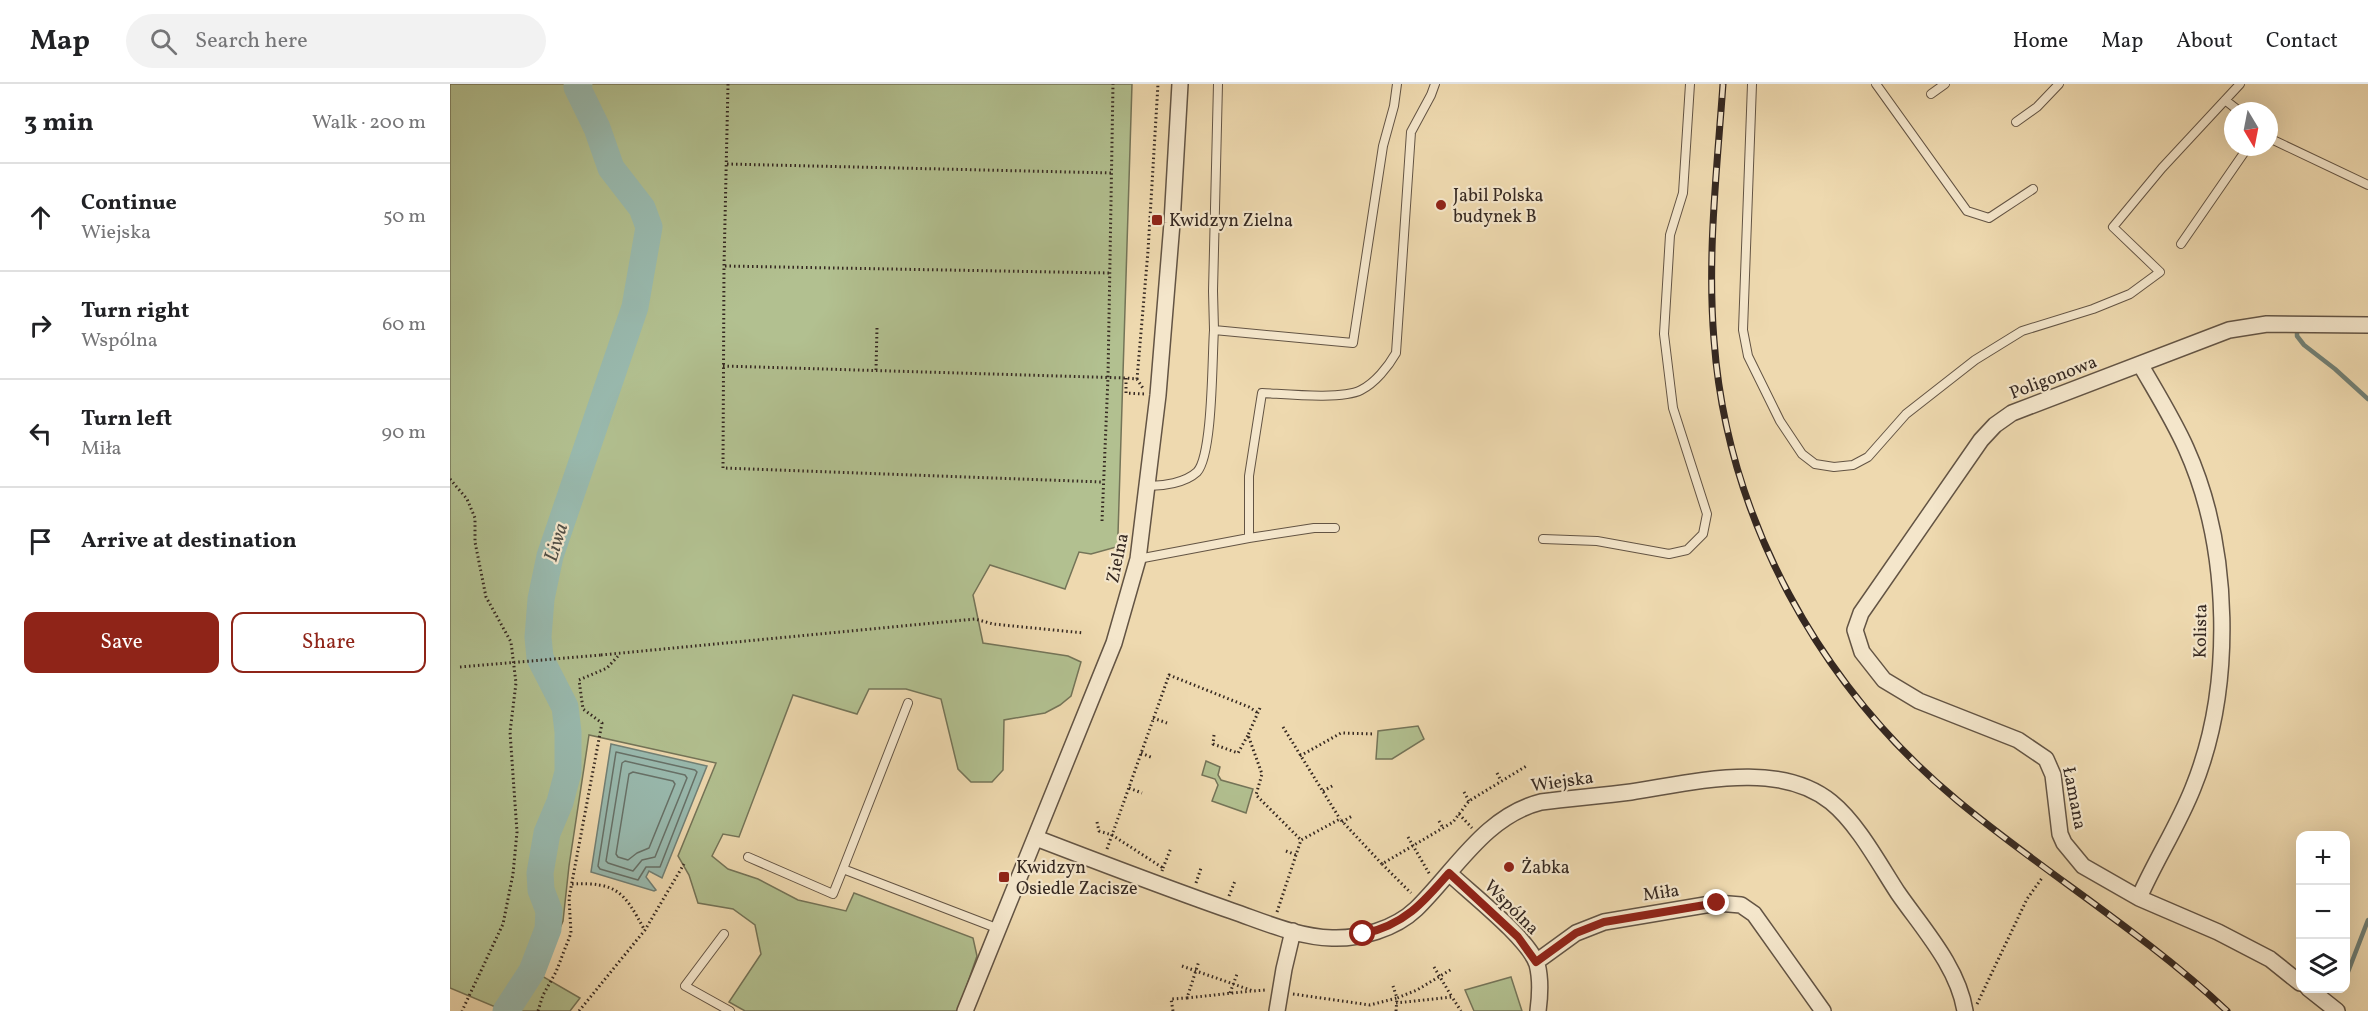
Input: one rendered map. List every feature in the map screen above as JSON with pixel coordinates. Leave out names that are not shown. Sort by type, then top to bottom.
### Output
[{"type":"street","name":"Zielna","points":[[965,1011],[1114,643],[1138,559],[1149,486],[1172,223],[1180,84]]},
{"type":"street","name":"Poligonowa","points":[[1855,630],[1861,613],[1981,440],[1995,425],[2022,408],[2229,330],[2267,324],[2368,325]]},
{"type":"street","name":"Kolista","points":[[2139,898],[2194,787],[2216,703],[2221,616],[2219,573],[2212,532],[2201,490],[2186,449],[2140,364]]},
{"type":"street","name":"Łamana","points":[[1855,630],[1862,652],[1884,680],[1919,701],[2018,740],[2046,759],[2053,775],[2059,827],[2064,843],[2083,866],[2139,898],[2229,937],[2270,959],[2296,979]]},
{"type":"street","name":"Wiejska","points":[[1036,838],[1156,885],[1274,925],[1293,931],[1334,938],[1378,931],[1410,914],[1501,819],[1518,809],[1541,802],[1630,792],[1720,777],[1756,777],[1788,783],[1821,795],[1850,822],[1947,963],[1961,992],[1965,1011]]},
{"type":"street","name":"Wspólna","points":[[1449,873],[1518,937],[1536,962],[1540,990],[1538,1011]]},
{"type":"street","name":"Miła","points":[[1536,962],[1576,933],[1604,922],[1717,903],[1733,903],[1754,914],[1822,1011]]},
{"type":"street","points":[[1277,1011],[1293,931]]},
{"type":"street","points":[[2314,993],[2337,1011]]},
{"type":"lane","points":[[1149,486],[1169,486],[1197,471],[1206,452],[1214,330],[1218,84]]},
{"type":"lane","points":[[1214,330],[1353,343],[1383,146],[1394,106],[1397,84]]},
{"type":"lane","points":[[1249,538],[1249,476],[1262,393],[1345,395],[1361,390],[1377,378],[1396,353],[1411,132],[1435,84]]},
{"type":"lane","points":[[1543,539],[1597,541],[1669,554],[1687,550],[1703,534],[1707,514],[1673,408],[1664,334],[1670,235],[1683,193],[1690,84]]},
{"type":"lane","points":[[1752,84],[1743,330],[1748,356],[1780,421],[1802,454],[1815,464],[1834,467],[1853,465],[1868,457],[1906,414],[1975,360],[2013,337],[2130,294],[2160,272],[2113,227],[2162,168],[2240,84]]},
{"type":"lane","points":[[1876,84],[1967,210],[1989,218],[2033,189]]},
{"type":"lane","points":[[1931,94],[1945,84]]},
{"type":"lane","points":[[2016,122],[2037,107],[2059,84]]},
{"type":"lane","points":[[2278,142],[2368,185]]},
{"type":"lane","points":[[2181,244],[2242,156]]},
{"type":"lane","points":[[1138,559],[1249,538],[1314,528],[1335,528]]},
{"type":"lane","points":[[748,857],[833,894],[908,703]]},
{"type":"lane","points":[[843,869],[999,929]]},
{"type":"lane","points":[[724,934],[685,986],[729,1011]]},
{"type":"path","points":[[728,84],[723,468],[1102,482]]},
{"type":"path","points":[[1102,521],[1108,377],[1113,84]]},
{"type":"path","points":[[1126,378],[1126,393],[1147,394],[1137,379],[1148,251],[1158,84]]},
{"type":"path","points":[[726,164],[1112,173]]},
{"type":"path","points":[[724,266],[1110,273]]},
{"type":"path","points":[[876,370],[877,328]]},
{"type":"path","points":[[723,366],[1137,379]]},
{"type":"path","points":[[450,479],[467,499],[475,518],[475,542],[486,597],[511,642],[516,683],[510,732],[517,832],[513,874],[503,924],[462,1011]]},
{"type":"path","points":[[460,668],[975,619],[993,624],[1084,633]]},
{"type":"path","points":[[538,1011],[571,933],[569,898],[602,723],[583,709],[579,680],[607,668],[620,654]]},
{"type":"path","points":[[1105,857],[1169,675],[1172,674],[1258,713]]},
{"type":"path","points":[[1214,735],[1213,744],[1238,753],[1260,708]]},
{"type":"path","points":[[1153,718],[1167,723]]},
{"type":"path","points":[[1282,728],[1341,820],[1382,864],[1453,822],[1469,801],[1528,765]]},
{"type":"path","points":[[1300,756],[1341,733],[1375,734]]},
{"type":"path","points":[[1248,735],[1263,774],[1256,795],[1301,840]]},
{"type":"path","points":[[1141,753],[1153,758]]},
{"type":"path","points":[[1497,773],[1501,782]]},
{"type":"path","points":[[1323,791],[1334,785]]},
{"type":"path","points":[[1129,788],[1142,793]]},
{"type":"path","points":[[1464,792],[1469,801]]},
{"type":"path","points":[[1458,814],[1475,831]]},
{"type":"path","points":[[1274,925],[1301,840],[1352,816]]},
{"type":"path","points":[[1439,821],[1443,828]]},
{"type":"path","points":[[1097,822],[1099,831],[1112,835],[1163,868]]},
{"type":"path","points":[[1408,837],[1432,879]]},
{"type":"path","points":[[1160,876],[1171,848]]},
{"type":"path","points":[[1286,851],[1296,855]]},
{"type":"path","points":[[579,1011],[645,930],[684,864]]},
{"type":"path","points":[[1974,1011],[2027,899],[2042,878]]},
{"type":"path","points":[[572,884],[591,883],[621,892],[645,930]]},
{"type":"path","points":[[1187,998],[1199,961]]},
{"type":"path","points":[[1182,966],[1253,991]]},
{"type":"path","points":[[1434,968],[1461,1011]]},
{"type":"path","points":[[1173,1011],[1171,999],[1253,991],[1280,991],[1350,1004],[1371,1005],[1397,998],[1452,969]]},
{"type":"path","points":[[1230,993],[1237,974]]},
{"type":"path","points":[[1393,986],[1397,998],[1396,1011]]},
{"type":"path","points":[[1396,1003],[1452,997]]},
{"type":"green space","points":[[450,84],[1132,84],[1118,534],[1120,546],[1091,554],[1079,552],[1065,589],[990,565],[973,595],[983,643],[1068,656],[1081,662],[1071,696],[1045,713],[1004,720],[1003,770],[992,782],[971,782],[958,769],[941,699],[906,689],[869,689],[857,714],[793,695],[739,837],[723,834],[712,856],[728,869],[758,879],[798,900],[846,911],[854,893],[973,938],[977,956],[958,1011],[745,1011],[729,1002],[761,954],[755,925],[733,909],[698,903],[689,875],[678,856],[716,763],[589,735],[563,921],[540,975],[580,998],[570,1011],[505,1011],[450,988]]},
{"type":"green space","points":[[1418,726],[1424,739],[1392,759],[1376,759],[1378,731]]},
{"type":"green space","points":[[1206,761],[1220,767],[1218,775],[1221,780],[1253,789],[1246,813],[1212,801],[1218,785],[1215,779],[1202,775]]},
{"type":"green space","points":[[1511,977],[1522,1011],[1474,1011],[1465,990]]},
{"type":"water","points":[[611,744],[707,766],[662,878],[649,871],[646,877],[656,890],[654,891],[591,872]]},
{"type":"waterway","name":"Liwa","points":[[506,1011],[532,971],[548,929],[549,911],[541,890],[540,873],[547,833],[560,802],[568,772],[568,732],[565,707],[540,658],[538,637],[541,599],[550,556],[635,307],[649,227],[642,208],[611,168],[597,128],[577,87],[579,84]]},
{"type":"waterway","points":[[2297,332],[2297,336],[2304,345],[2368,399]]},
{"type":"waterway","points":[[2350,967],[2368,920]]},
{"type":"railway","points":[[1723,84],[1714,212],[1712,276],[1714,340],[1723,406],[1738,471],[1761,534],[1789,595],[1824,652],[1863,706],[1908,756],[1958,801],[2162,955],[2227,1011]]},
{"type":"place","name":"Jabil Polska budynek B","points":[[1441,205]]},
{"type":"place","name":"Kwidzyn Zielna","points":[[1157,220]]},
{"type":"place","name":"Żabka","points":[[1509,867]]},
{"type":"place","name":"Kwidzyn Osiedle Zacisze","points":[[1004,877]]},
{"type":"route","points":[[1363,934],[1378,931],[1404,919],[1449,873],[1518,937],[1536,962],[1576,933],[1604,922],[1717,903]]}]
